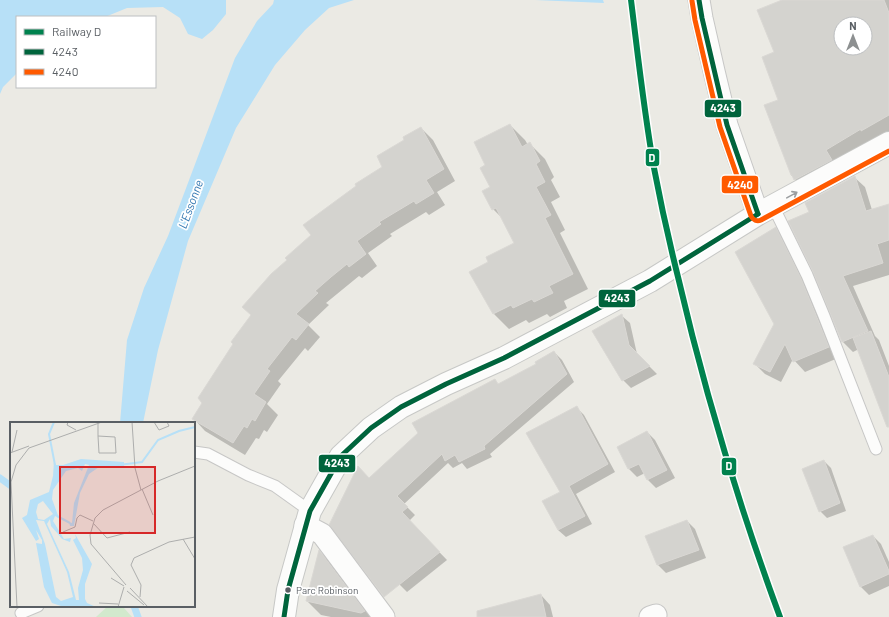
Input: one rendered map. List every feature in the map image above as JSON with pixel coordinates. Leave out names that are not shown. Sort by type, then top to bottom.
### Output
[{"type":"street","points":[[700,5],[727,125],[765,210]]},
{"type":"street","points":[[284,617],[288,590],[308,518],[342,456],[370,428],[401,407],[446,384],[504,358],[650,281],[765,210],[889,142]]},
{"type":"street","points":[[308,518],[322,534],[384,617]]},
{"type":"lane","points":[[765,210],[807,275],[876,449]]},
{"type":"lane","points":[[195,452],[208,454],[248,475],[275,486],[308,518]]},
{"type":"lane","points":[[21,613],[36,607]]},
{"type":"green space","points":[[107,607],[116,607],[124,608],[132,617],[96,617]]},
{"type":"water","points":[[0,0],[226,0],[226,14],[213,30],[202,39],[188,34],[180,18],[163,7],[127,8],[107,16],[16,16],[16,74],[3,87],[0,94]]},
{"type":"water","points":[[274,0],[354,0],[329,8],[305,30],[275,65],[236,128],[188,241],[158,350],[143,422],[120,422],[127,340],[144,288],[168,236],[235,58],[257,21],[273,4]]},
{"type":"water","points":[[535,0],[603,0],[604,3]]},
{"type":"building","points":[[782,0],[884,0],[889,13],[889,115],[861,131],[861,129],[826,150],[832,160],[794,180],[764,105],[778,100],[762,57],[774,52],[757,10]]},
{"type":"building","points":[[510,124],[522,147],[530,142],[540,161],[536,164],[545,182],[536,187],[551,215],[545,218],[573,274],[549,286],[553,293],[534,302],[532,299],[513,308],[511,305],[493,314],[469,272],[488,262],[486,257],[514,243],[496,208],[492,210],[482,191],[490,187],[480,168],[485,165],[474,142]]},
{"type":"building","points":[[421,127],[444,169],[426,180],[434,193],[416,204],[414,201],[379,222],[381,224],[357,241],[366,254],[349,267],[347,264],[331,277],[315,291],[318,293],[296,314],[309,324],[296,340],[292,337],[267,369],[270,371],[254,394],[266,402],[255,421],[252,419],[247,428],[244,426],[233,443],[192,419],[202,403],[198,398],[233,344],[231,342],[251,315],[242,307],[271,274],[287,260],[285,258],[311,235],[303,225],[356,186],[355,184],[382,167],[377,156],[404,140],[403,137]]},
{"type":"building","points":[[855,176],[866,211],[889,204],[889,240],[877,244],[883,263],[843,276],[868,331],[842,342],[813,272],[788,221],[809,212],[805,203]]},
{"type":"building","points":[[776,227],[801,278],[829,347],[793,362],[785,344],[770,372],[753,364],[774,324],[735,252]]},
{"type":"building","points":[[622,314],[629,345],[650,366],[622,381],[592,331]]},
{"type":"building","points":[[871,331],[889,377],[889,427],[887,427],[853,338]]},
{"type":"building","points":[[554,351],[567,374],[484,446],[485,449],[459,462],[455,455],[445,461],[442,454],[397,496],[408,507],[402,512],[440,552],[384,597],[329,525],[358,466],[369,478],[418,433],[412,423],[495,379],[498,384],[536,364],[535,362]]},
{"type":"building","points":[[577,406],[608,464],[569,486],[585,516],[558,530],[542,501],[560,492],[526,433]]},
{"type":"building","points":[[647,431],[667,470],[647,480],[639,464],[628,469],[617,447]]},
{"type":"building","points":[[824,460],[840,503],[819,512],[802,469]]},
{"type":"building","points":[[687,520],[699,550],[657,565],[645,536]]},
{"type":"building","points":[[873,535],[889,574],[860,587],[843,547]]},
{"type":"building","points":[[319,550],[365,611],[361,613],[306,601]]},
{"type":"building","points":[[541,594],[546,617],[477,617],[477,611]]},
{"type":"waterway","points":[[0,478],[10,485]]},
{"type":"waterway","name":"L'Essonne","points":[[134,607],[138,617]]},
{"type":"rail line","name":"D","points":[[631,0],[650,147],[659,196],[688,320],[711,406],[737,491],[780,617]]},
{"type":"transit line","name":"4243","points":[[699,0],[727,125],[758,214]]},
{"type":"transit line","name":"4240","points":[[692,1],[720,127],[751,216],[754,220],[761,220],[889,151]]},
{"type":"transit line","name":"4243","points":[[284,617],[288,590],[310,511],[341,456],[371,428],[401,407],[446,384],[504,358],[650,281],[758,214]]},
{"type":"place","name":"Parc Robinson","points":[[288,590]]}]
